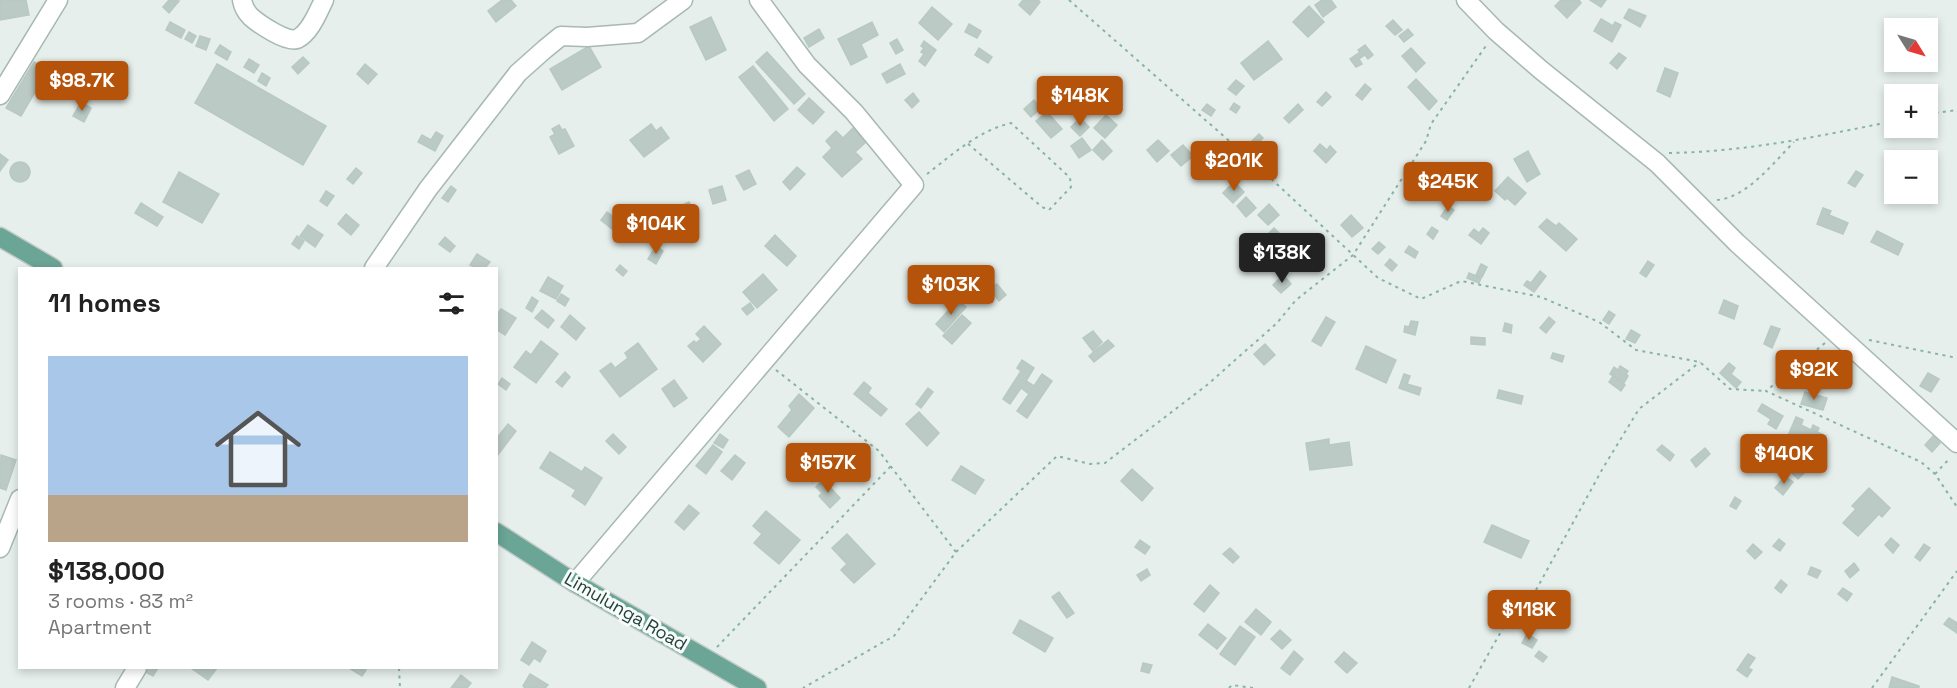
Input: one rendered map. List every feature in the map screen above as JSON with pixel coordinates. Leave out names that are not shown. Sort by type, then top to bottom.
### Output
[{"type":"main road","points":[[0,237],[51,267]]},
{"type":"main road","name":"Limulunga Road","points":[[498,533],[575,583],[757,688]]},
{"type":"street","points":[[0,95],[58,0]]},
{"type":"street","points":[[242,0],[243,6],[251,16],[281,37],[291,40],[299,38],[307,29],[324,0]]},
{"type":"street","points":[[375,267],[428,189],[518,73],[545,49],[561,36],[587,37],[638,33],[683,0]]},
{"type":"street","points":[[575,583],[914,185],[854,112],[807,65],[759,0]]},
{"type":"street","points":[[1466,0],[1496,31],[1541,70],[1646,154],[1737,243],[1957,442]]},
{"type":"street","points":[[0,548],[18,504]]},
{"type":"street","points":[[125,688],[136,669]]},
{"type":"path","points":[[1069,0],[1252,161],[1378,278],[1421,299],[1461,281],[1541,297],[1599,322],[1636,350],[1700,362],[1730,389],[1766,391],[1921,462],[1935,474],[1957,507]]},
{"type":"path","points":[[803,688],[894,636],[956,552],[1057,456],[1090,464],[1105,463],[1207,385],[1277,323],[1296,300],[1353,255],[1426,141],[1431,124],[1496,31]]},
{"type":"path","points":[[1938,113],[1957,110]]},
{"type":"path","points":[[914,185],[967,143],[1011,123],[1070,178],[1071,187],[1049,210],[1042,207],[967,143]]},
{"type":"path","points":[[1646,154],[1694,153],[1796,140],[1884,123]]},
{"type":"path","points":[[1696,202],[1726,199],[1747,188],[1796,140]]},
{"type":"path","points":[[1766,391],[1838,333],[1957,358]]},
{"type":"path","points":[[764,361],[879,451],[956,552]]},
{"type":"path","points":[[1469,688],[1515,607],[1536,590],[1603,468],[1639,409],[1700,362]]},
{"type":"path","points":[[1935,474],[1957,452]]},
{"type":"path","points":[[706,658],[891,466]]},
{"type":"path","points":[[1872,688],[1957,571]]},
{"type":"path","points":[[399,669],[400,688]]},
{"type":"path","points":[[1229,688],[1232,685],[1253,688]]},
{"type":"building","points":[[0,0],[26,0],[29,15],[0,20]]},
{"type":"building","points":[[169,0],[179,1],[169,13],[163,7]]},
{"type":"building","points":[[502,0],[511,0],[516,6],[496,22],[488,11]]},
{"type":"building","points":[[1023,0],[1040,2],[1030,15],[1019,5]]},
{"type":"building","points":[[1322,0],[1331,0],[1336,7],[1323,17],[1315,5]]},
{"type":"building","points":[[1561,0],[1579,0],[1581,3],[1567,18],[1555,6]]},
{"type":"building","points":[[1590,0],[1606,0],[1601,7]]},
{"type":"building","points":[[1309,6],[1324,22],[1308,37],[1293,22]]},
{"type":"building","points":[[932,7],[952,24],[938,40],[919,23]]},
{"type":"building","points":[[1629,9],[1646,16],[1640,27],[1624,18]]},
{"type":"building","points":[[711,17],[726,50],[706,60],[690,27]]},
{"type":"building","points":[[1601,19],[1613,26],[1615,22],[1621,25],[1612,42],[1594,31]]},
{"type":"building","points":[[1393,20],[1402,30],[1395,35],[1386,26]]},
{"type":"building","points":[[170,22],[185,30],[181,38],[166,30]]},
{"type":"building","points":[[872,22],[878,35],[861,44],[867,57],[851,65],[838,39]]},
{"type":"building","points":[[969,24],[981,31],[977,38],[965,32]]},
{"type":"building","points":[[819,29],[824,38],[809,47],[804,38]]},
{"type":"building","points":[[1408,29],[1413,35],[1404,42],[1399,36]]},
{"type":"building","points":[[189,32],[196,36],[192,43],[185,39]]},
{"type":"building","points":[[200,36],[210,39],[206,50],[196,46]]},
{"type":"building","points":[[897,39],[903,50],[896,54],[890,43]]},
{"type":"building","points":[[924,41],[936,50],[925,66],[919,61],[924,54],[921,52],[924,48],[921,46]]},
{"type":"building","points":[[1268,41],[1282,59],[1254,80],[1241,63]]},
{"type":"building","points":[[220,45],[231,52],[227,60],[215,53]]},
{"type":"building","points":[[1365,45],[1373,55],[1368,59],[1365,55],[1359,59],[1362,64],[1356,67],[1350,59]]},
{"type":"building","points":[[589,46],[601,67],[562,90],[550,69]]},
{"type":"building","points":[[979,48],[992,57],[988,63],[975,55]]},
{"type":"building","points":[[1411,48],[1425,63],[1416,72],[1402,56]]},
{"type":"building","points":[[767,52],[805,94],[794,104],[756,62]]},
{"type":"building","points":[[1619,53],[1626,58],[1617,69],[1610,63]]},
{"type":"building","points":[[303,57],[309,63],[298,74],[292,67]]},
{"type":"building","points":[[249,59],[259,65],[254,73],[244,67]]},
{"type":"building","points":[[34,62],[48,70],[21,116],[6,108]]},
{"type":"building","points":[[217,64],[326,126],[303,165],[195,103]]},
{"type":"building","points":[[365,64],[377,74],[368,84],[357,74]]},
{"type":"building","points":[[900,64],[905,74],[887,83],[882,74]]},
{"type":"building","points":[[753,66],[788,109],[774,121],[739,77]]},
{"type":"building","points":[[1665,68],[1678,73],[1670,97],[1657,91]]},
{"type":"building","points":[[262,73],[270,78],[266,86],[258,81]]},
{"type":"building","points":[[1416,79],[1437,101],[1429,110],[1408,87]]},
{"type":"building","points":[[1236,80],[1244,86],[1236,95],[1228,89]]},
{"type":"building","points":[[1365,84],[1371,89],[1362,100],[1356,95]]},
{"type":"building","points":[[1326,92],[1331,97],[1322,106],[1317,102]]},
{"type":"building","points":[[913,93],[919,101],[912,108],[905,100]]},
{"type":"building","points":[[809,98],[824,112],[813,124],[798,110]]},
{"type":"building","points":[[1034,100],[1041,108],[1031,117],[1024,109]]},
{"type":"building","points":[[81,102],[91,108],[84,122],[73,116]]},
{"type":"building","points":[[1234,103],[1240,107],[1236,113],[1230,109]]},
{"type":"building","points":[[1207,104],[1215,110],[1211,116],[1202,110]]},
{"type":"building","points":[[1298,104],[1303,110],[1289,123],[1284,118]]},
{"type":"building","points":[[1047,112],[1062,129],[1051,138],[1036,121]]},
{"type":"building","points":[[1106,115],[1117,125],[1105,138],[1094,128]]},
{"type":"building","points":[[1080,118],[1089,127],[1080,136],[1071,127]]},
{"type":"building","points":[[651,124],[656,131],[661,127],[669,138],[644,157],[630,140]]},
{"type":"building","points":[[559,125],[562,130],[565,129],[574,146],[559,154],[550,137],[555,134],[552,129]]},
{"type":"building","points":[[853,128],[866,142],[855,152],[862,159],[842,177],[823,157],[832,148],[826,141],[836,131],[843,138]]},
{"type":"building","points":[[436,132],[443,136],[435,151],[418,142],[422,135],[431,140]]},
{"type":"building","points":[[1259,134],[1263,138],[1260,141],[1266,147],[1261,152],[1251,142]]},
{"type":"building","points":[[1082,138],[1091,150],[1079,158],[1071,146]]},
{"type":"building","points":[[1102,140],[1112,151],[1103,160],[1093,150]]},
{"type":"building","points":[[1158,140],[1169,151],[1157,162],[1147,150]]},
{"type":"building","points":[[1320,144],[1327,150],[1330,146],[1336,152],[1326,163],[1314,151]]},
{"type":"building","points":[[1183,145],[1193,156],[1181,166],[1171,155]]},
{"type":"building","points":[[1206,151],[1217,163],[1206,173],[1195,161]]},
{"type":"building","points":[[1528,151],[1540,174],[1527,182],[1514,159]]},
{"type":"building","points":[[0,154],[8,160],[0,171]]},
{"type":"building","points":[[1229,159],[1239,169],[1228,179],[1218,169]]},
{"type":"building","points":[[20,162],[27,165],[30,172],[27,179],[20,182],[13,179],[10,172],[13,165]]},
{"type":"building","points":[[1460,163],[1469,173],[1464,177],[1455,168]]},
{"type":"building","points":[[797,167],[805,174],[790,190],[783,182]]},
{"type":"building","points":[[356,168],[362,173],[353,184],[347,179]]},
{"type":"building","points":[[749,170],[756,184],[744,190],[736,176]]},
{"type":"building","points":[[1856,171],[1863,175],[1855,187],[1848,183]]},
{"type":"building","points":[[179,172],[219,194],[202,223],[163,202]]},
{"type":"building","points":[[1508,177],[1526,193],[1515,205],[1495,191]]},
{"type":"building","points":[[1234,182],[1244,192],[1233,203],[1223,193]]},
{"type":"building","points":[[451,186],[456,190],[448,202],[442,198]]},
{"type":"building","points":[[722,186],[726,200],[713,204],[709,190]]},
{"type":"building","points":[[326,191],[334,196],[327,206],[320,201]]},
{"type":"building","points":[[1246,197],[1256,208],[1246,217],[1237,206]]},
{"type":"building","points":[[689,202],[695,213],[683,218],[678,207]]},
{"type":"building","points":[[141,203],[163,217],[157,226],[135,213]]},
{"type":"building","points":[[1269,204],[1279,215],[1268,225],[1258,215]]},
{"type":"building","points":[[1448,206],[1454,210],[1447,220],[1441,216]]},
{"type":"building","points":[[1823,208],[1831,211],[1829,215],[1848,223],[1843,234],[1817,224]]},
{"type":"building","points":[[607,212],[624,225],[617,233],[601,220]]},
{"type":"building","points":[[346,214],[359,225],[351,235],[338,224]]},
{"type":"building","points":[[1351,215],[1363,228],[1352,237],[1341,225]]},
{"type":"building","points":[[1547,219],[1556,226],[1559,223],[1577,239],[1566,251],[1539,227]]},
{"type":"building","points":[[308,225],[323,235],[315,247],[300,236]]},
{"type":"building","points":[[1432,227],[1438,231],[1433,239],[1427,234]]},
{"type":"building","points":[[1274,228],[1284,238],[1274,248],[1264,238]]},
{"type":"building","points":[[1483,228],[1489,233],[1481,244],[1469,235],[1474,229],[1479,233]]},
{"type":"building","points":[[1877,231],[1903,244],[1898,255],[1871,242]]},
{"type":"building","points":[[775,235],[796,256],[787,266],[765,246]]},
{"type":"building","points":[[297,236],[304,241],[299,249],[292,244]]},
{"type":"building","points":[[445,237],[455,246],[450,252],[439,244]]},
{"type":"building","points":[[1379,242],[1385,247],[1378,254],[1372,249]]},
{"type":"building","points":[[656,246],[663,251],[656,264],[648,259]]},
{"type":"building","points":[[1409,246],[1418,252],[1415,258],[1405,252]]},
{"type":"building","points":[[1279,251],[1289,261],[1277,272],[1268,262]]},
{"type":"building","points":[[477,254],[490,262],[486,267],[470,265]]},
{"type":"building","points":[[1390,259],[1397,265],[1392,271],[1385,265]]},
{"type":"building","points":[[1648,261],[1654,265],[1646,277],[1640,273]]},
{"type":"building","points":[[1481,264],[1487,267],[1482,277],[1476,275]]},
{"type":"building","points":[[620,265],[627,271],[623,276],[616,270]]},
{"type":"building","points":[[1540,271],[1546,276],[1534,292],[1524,285],[1527,281],[1531,283]]},
{"type":"building","points":[[1469,273],[1481,278],[1479,283],[1467,278]]},
{"type":"building","points":[[763,274],[777,290],[757,308],[743,292]]},
{"type":"building","points":[[1283,275],[1291,284],[1281,293],[1273,285]]},
{"type":"building","points":[[548,277],[563,286],[556,299],[540,291]]},
{"type":"building","points":[[997,284],[1006,295],[999,301],[990,289]]},
{"type":"building","points":[[561,294],[569,299],[565,306],[557,301]]},
{"type":"building","points":[[532,297],[538,301],[532,312],[526,308]]},
{"type":"building","points":[[958,300],[966,307],[944,332],[936,324]]},
{"type":"building","points":[[1724,300],[1738,306],[1734,319],[1719,313]]},
{"type":"building","points":[[750,303],[754,309],[747,315],[742,309]]},
{"type":"building","points":[[501,309],[516,318],[505,335],[498,330],[498,313]]},
{"type":"building","points":[[542,310],[554,320],[548,328],[535,318]]},
{"type":"building","points":[[1609,311],[1615,315],[1609,324],[1603,320]]},
{"type":"building","points":[[570,315],[585,328],[576,340],[561,327]]},
{"type":"building","points":[[962,315],[971,323],[952,344],[943,336]]},
{"type":"building","points":[[1326,317],[1335,322],[1321,346],[1312,341]]},
{"type":"building","points":[[1549,317],[1555,322],[1546,333],[1540,328]]},
{"type":"building","points":[[1411,321],[1418,322],[1415,335],[1404,332],[1405,326],[1409,327]]},
{"type":"building","points":[[1505,323],[1512,325],[1511,333],[1503,331]]},
{"type":"building","points":[[704,326],[721,344],[703,362],[688,346],[701,339],[696,334]]},
{"type":"building","points":[[1771,326],[1780,329],[1772,348],[1764,344]]},
{"type":"building","points":[[1631,330],[1640,335],[1635,343],[1626,339]]},
{"type":"building","points":[[1093,331],[1102,342],[1093,351],[1083,338]]},
{"type":"building","points":[[1471,337],[1485,338],[1485,345],[1471,344]]},
{"type":"building","points":[[1108,340],[1114,346],[1094,362],[1089,356]]},
{"type":"building","points":[[541,341],[558,354],[536,383],[514,367],[526,351],[531,355]]},
{"type":"building","points":[[638,343],[657,369],[620,397],[600,371],[611,363],[615,368],[628,358],[625,353]]},
{"type":"building","points":[[1265,344],[1275,355],[1264,365],[1254,354]]},
{"type":"building","points":[[1366,346],[1396,360],[1386,383],[1356,369]]},
{"type":"building","points":[[1553,353],[1564,356],[1562,362],[1551,358]]},
{"type":"building","points":[[1022,360],[1034,368],[1026,381],[1034,386],[1042,374],[1052,381],[1027,418],[1017,411],[1029,394],[1021,388],[1010,404],[1003,399],[1021,371],[1017,368]]},
{"type":"building","points":[[1729,363],[1735,368],[1731,374],[1741,382],[1736,388],[1720,373]]},
{"type":"building","points":[[1620,366],[1628,371],[1624,383],[1610,374],[1614,367],[1618,370]]},
{"type":"building","points":[[565,372],[570,377],[562,387],[556,382]]},
{"type":"building","points":[[1928,373],[1939,379],[1931,392],[1920,386]]},
{"type":"building","points":[[1404,374],[1410,376],[1407,384],[1421,388],[1419,395],[1399,388]]},
{"type":"building","points":[[1613,376],[1625,385],[1621,391],[1609,382]]},
{"type":"building","points":[[1831,376],[1838,380],[1835,386],[1827,382]]},
{"type":"building","points":[[502,378],[510,384],[506,390],[498,384]]},
{"type":"building","points":[[674,380],[687,398],[674,407],[662,389]]},
{"type":"building","points":[[864,382],[871,388],[868,393],[887,409],[881,416],[854,394]]},
{"type":"building","points":[[928,388],[933,392],[921,408],[916,404]]},
{"type":"building","points":[[1499,390],[1523,396],[1521,404],[1497,398]]},
{"type":"building","points":[[1805,392],[1827,398],[1823,410],[1801,404]]},
{"type":"building","points":[[799,394],[814,408],[789,437],[778,427],[792,410],[789,406]]},
{"type":"building","points":[[1762,404],[1783,416],[1776,429],[1768,424],[1771,419],[1758,411]]},
{"type":"building","points":[[919,412],[939,433],[927,446],[906,424]]},
{"type":"building","points":[[1796,417],[1803,420],[1801,425],[1811,430],[1813,425],[1819,428],[1817,432],[1826,436],[1819,452],[1787,438]]},
{"type":"building","points":[[508,424],[516,431],[498,455],[498,436]]},
{"type":"building","points":[[613,434],[626,447],[619,454],[606,441]]},
{"type":"building","points":[[720,434],[728,440],[723,448],[714,443]]},
{"type":"building","points":[[1933,436],[1940,443],[1932,452],[1925,445]]},
{"type":"building","points":[[1329,439],[1329,445],[1349,442],[1352,465],[1310,470],[1306,443]]},
{"type":"building","points":[[713,445],[722,452],[706,474],[696,466]]},
{"type":"building","points":[[1662,445],[1674,455],[1670,461],[1657,450]]},
{"type":"building","points":[[1705,448],[1710,454],[1696,467],[1691,460]]},
{"type":"building","points":[[550,452],[582,472],[585,467],[602,478],[585,505],[572,496],[576,490],[540,468]]},
{"type":"building","points":[[1,455],[16,460],[6,490],[0,488]]},
{"type":"building","points":[[735,455],[745,463],[732,480],[721,471]]},
{"type":"building","points":[[1806,457],[1813,464],[1798,479],[1791,472]]},
{"type":"building","points":[[805,459],[820,474],[812,482],[797,467]]},
{"type":"building","points":[[961,466],[984,480],[975,494],[952,480]]},
{"type":"building","points":[[1132,469],[1153,488],[1142,501],[1121,481]]},
{"type":"building","points":[[1785,476],[1793,482],[1783,495],[1775,488]]},
{"type":"building","points":[[823,480],[840,498],[830,508],[819,496],[822,493],[816,487]]},
{"type":"building","points":[[1869,488],[1890,508],[1882,517],[1879,514],[1858,536],[1843,523],[1856,509],[1852,506]]},
{"type":"building","points":[[1735,497],[1741,501],[1736,509],[1730,506]]},
{"type":"building","points":[[689,505],[699,513],[684,530],[675,522]]},
{"type":"building","points":[[766,511],[800,540],[779,564],[754,543],[762,534],[753,526]]},
{"type":"building","points":[[1492,525],[1529,541],[1521,558],[1484,542]]},
{"type":"building","points":[[847,534],[875,564],[854,583],[841,570],[847,564],[832,548]]},
{"type":"building","points":[[1891,538],[1899,545],[1893,553],[1885,545]]},
{"type":"building","points":[[1779,539],[1785,544],[1780,551],[1773,546]]},
{"type":"building","points":[[1140,540],[1150,547],[1145,554],[1135,547]]},
{"type":"building","points":[[1753,544],[1762,552],[1755,559],[1747,551]]},
{"type":"building","points":[[1924,544],[1930,548],[1920,561],[1915,557]]},
{"type":"building","points":[[1230,548],[1239,557],[1233,563],[1223,554]]},
{"type":"building","points":[[1854,563],[1859,570],[1850,578],[1845,571]]},
{"type":"building","points":[[1811,567],[1821,571],[1817,578],[1808,574]]},
{"type":"building","points":[[1147,569],[1150,575],[1141,581],[1137,575]]},
{"type":"building","points":[[1781,580],[1787,585],[1781,593],[1775,588]]},
{"type":"building","points":[[1210,585],[1219,593],[1204,612],[1194,604]]},
{"type":"building","points":[[1843,588],[1852,594],[1847,601],[1838,594]]},
{"type":"building","points":[[1059,592],[1074,613],[1067,618],[1052,597]]},
{"type":"building","points":[[1256,609],[1271,622],[1261,635],[1245,622]]},
{"type":"building","points":[[1949,618],[1957,623],[1957,633],[1944,624]]},
{"type":"building","points":[[1020,620],[1053,638],[1045,652],[1013,633]]},
{"type":"building","points":[[1208,624],[1226,638],[1217,649],[1199,635]]},
{"type":"building","points":[[1240,626],[1255,637],[1235,665],[1220,654]]},
{"type":"building","points":[[1280,630],[1291,640],[1282,649],[1271,639]]},
{"type":"building","points":[[1527,634],[1537,640],[1532,648],[1522,643]]},
{"type":"building","points":[[532,642],[546,651],[540,662],[534,658],[529,665],[521,660]]},
{"type":"building","points":[[1294,651],[1303,659],[1290,675],[1281,668]]},
{"type":"building","points":[[1539,651],[1547,657],[1543,662],[1535,656]]},
{"type":"building","points":[[1344,652],[1357,663],[1347,673],[1335,662]]},
{"type":"building","points":[[1748,654],[1755,658],[1748,668],[1752,670],[1747,677],[1737,670]]},
{"type":"building","points":[[1143,663],[1152,665],[1149,673],[1141,671]]},
{"type":"building","points":[[145,669],[157,669],[153,676],[144,671]]},
{"type":"building","points":[[192,669],[216,669],[208,680]]},
{"type":"building","points":[[351,669],[366,670],[362,676]]},
{"type":"building","points":[[530,674],[548,685],[545,688],[525,688],[523,686]]},
{"type":"building","points":[[461,675],[471,683],[467,688],[451,688]]},
{"type":"building","points":[[1892,677],[1919,686],[1919,688],[1889,688]]}]
